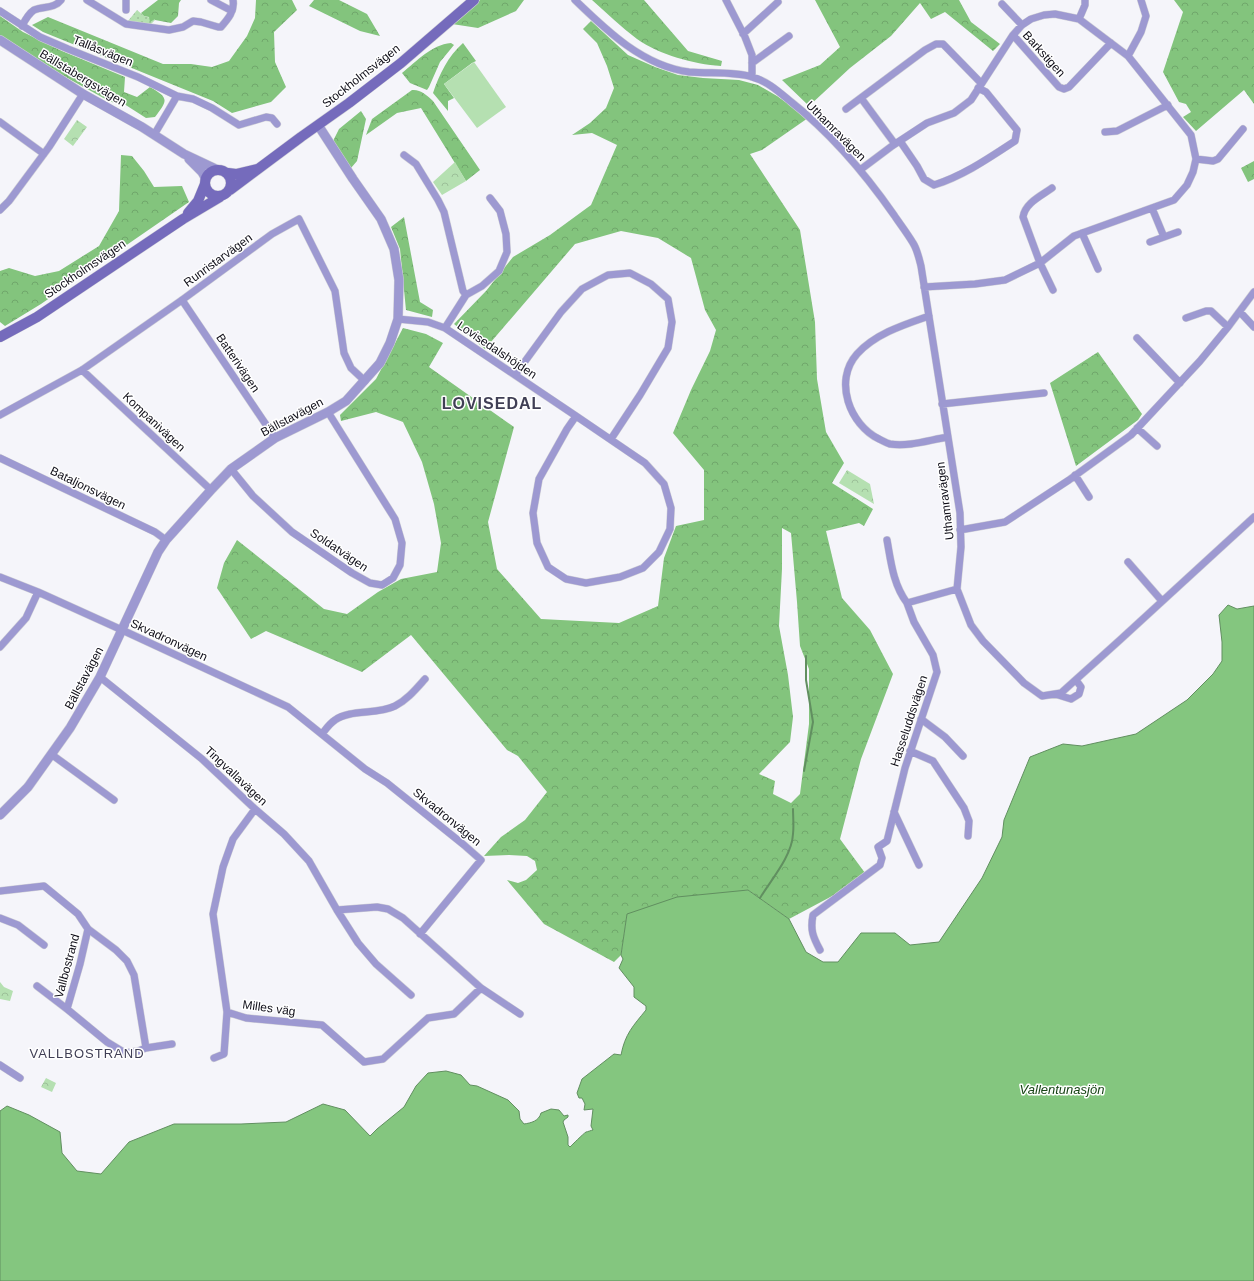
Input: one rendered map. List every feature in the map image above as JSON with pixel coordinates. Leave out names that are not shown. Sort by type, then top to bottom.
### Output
[{"type":"main road","name":"Stockholmsvägen","points":[[230,190],[401,63],[474,0]]},
{"type":"main road","name":"Stockholmsvägen","points":[[228,174],[236,174],[261,168]]},
{"type":"main road","points":[[222,170],[228,174],[232,181],[230,190],[220,197],[212,196],[209,193],[205,181],[211,172],[222,170]]},
{"type":"main road","name":"Stockholmsvägen","points":[[183,219],[198,201],[205,181]]},
{"type":"main road","name":"Stockholmsvägen","points":[[0,337],[37,317],[183,219],[220,197]]},
{"type":"street","points":[[22,26],[28,15],[35,10],[58,4],[61,0]]},
{"type":"street","points":[[87,0],[126,24],[169,30],[183,27],[193,21],[221,27],[227,20],[232,10],[234,5],[233,0]]},
{"type":"street","points":[[126,0],[126,10]]},
{"type":"street","points":[[211,0],[232,10]]},
{"type":"street","name":"Uthamravägen","points":[[575,0],[616,37],[636,52],[665,66],[688,72],[730,73],[752,77],[769,84],[812,118],[848,156],[879,194],[914,244],[921,266],[960,513],[961,547],[957,589],[971,625],[983,642],[1024,683],[1042,696],[1054,694],[1071,699],[1079,694],[1081,686],[1076,680]]},
{"type":"street","points":[[726,0],[752,55],[752,77]]},
{"type":"street","points":[[1079,19],[1085,5],[1085,0]]},
{"type":"street","points":[[1128,56],[1141,32],[1146,16],[1140,0]]},
{"type":"street","points":[[743,34],[778,2]]},
{"type":"street","points":[[1002,4],[1022,25]]},
{"type":"street","name":"Tallåsvägen","points":[[0,11],[40,36],[138,77],[177,96]]},
{"type":"street","points":[[860,170],[927,123],[954,113],[971,100],[1013,35],[1022,25],[1031,19],[1044,15],[1056,14],[1079,19],[1128,56],[1192,135],[1196,159],[1193,172],[1187,185],[1174,200],[1074,236],[1040,263],[1005,280],[924,288]]},
{"type":"street","name":"Barkstigen","points":[[1013,35],[1059,87],[1064,89],[1069,87],[1111,43]]},
{"type":"street","points":[[752,63],[789,36]]},
{"type":"street","name":"Bällstabergsvägen","points":[[0,40],[84,94],[154,134],[184,154],[218,170]]},
{"type":"street","points":[[846,108],[925,50],[936,44],[943,44],[986,92],[1017,130],[1015,141],[986,160],[947,181],[934,185],[924,179],[917,166],[861,98]]},
{"type":"street","points":[[0,210],[9,202],[44,154],[84,94]]},
{"type":"street","points":[[154,134],[177,96],[193,99],[212,108],[239,125],[266,117],[272,118],[277,124]]},
{"type":"street","points":[[1105,132],[1117,131],[1168,105]]},
{"type":"street","points":[[0,122],[44,154]]},
{"type":"street","name":"Bällstavägen","points":[[0,815],[28,787],[70,728],[100,677],[158,552],[166,540],[232,469],[275,438],[328,412],[346,401],[380,363],[398,319],[399,280],[394,249],[381,219],[318,125]]},
{"type":"street","points":[[1196,159],[1213,161],[1218,159],[1243,129]]},
{"type":"street","name":"Bällstabergsvägen","points":[[184,154],[202,172],[205,181]]},
{"type":"street","points":[[404,155],[416,164],[444,212],[463,291],[466,295]]},
{"type":"street","points":[[1052,188],[1028,205],[1024,211],[1023,217],[1040,263],[1053,290]]},
{"type":"street","points":[[445,328],[466,295],[482,286],[499,271],[507,252],[506,234],[500,211],[490,198]]},
{"type":"street","points":[[1152,208],[1164,237]]},
{"type":"street","name":"Runristarvägen","points":[[0,415],[82,370],[182,300],[272,234],[299,219],[335,291],[344,353],[351,368],[365,380]]},
{"type":"street","points":[[1150,242],[1178,232]]},
{"type":"street","points":[[1082,233],[1098,269]]},
{"type":"street","points":[[515,375],[561,312],[582,289],[608,275],[630,273],[651,284],[668,299],[672,322],[668,348],[640,395],[610,439]]},
{"type":"street","points":[[960,530],[1005,522],[1131,435],[1200,361],[1240,312],[1254,292]]},
{"type":"street","name":"Batterivägen","points":[[182,300],[275,438]]},
{"type":"street","points":[[1186,318],[1206,311],[1211,311],[1228,327]]},
{"type":"street","points":[[1240,312],[1254,327]]},
{"type":"street","points":[[929,316],[900,326],[869,342],[856,355],[846,372],[846,392],[851,410],[860,424],[872,436],[889,444],[906,445],[948,437]]},
{"type":"street","name":"Lovisedalshöjden","points":[[398,319],[428,322],[445,328],[576,416],[645,463],[664,484],[671,508],[670,530],[659,552],[643,568],[620,577],[586,583],[566,579],[548,567],[537,543],[533,513],[539,479],[576,416]]},
{"type":"street","points":[[1137,338],[1180,383]]},
{"type":"street","name":"Kompanivägen","points":[[82,370],[211,490]]},
{"type":"street","points":[[942,404],[1044,393]]},
{"type":"street","name":"Soldatvägen","points":[[232,469],[253,496],[292,532],[352,573],[370,583],[382,585],[393,578],[400,565],[402,543],[394,519],[328,412]]},
{"type":"street","points":[[1137,428],[1157,446]]},
{"type":"street","name":"Bataljonsvägen","points":[[0,458],[155,532],[166,540]]},
{"type":"street","points":[[1075,475],[1089,497]]},
{"type":"street","points":[[1054,694],[1061,693],[1076,680],[1254,517]]},
{"type":"street","name":"Hasseluddsvägen","points":[[820,950],[813,937],[811,924],[813,915],[880,865],[882,858],[878,847],[887,841],[910,751],[937,672],[934,655],[914,622],[907,603],[900,594],[895,579],[887,540]]},
{"type":"street","points":[[1128,562],[1162,601]]},
{"type":"street","name":"Skvadronvägen","points":[[0,577],[38,592],[288,707],[365,769],[387,783],[464,845],[481,860],[420,934]]},
{"type":"street","points":[[907,603],[957,589]]},
{"type":"street","points":[[0,647],[26,618],[38,592]]},
{"type":"street","name":"Tingvallavägen","points":[[100,677],[202,758],[255,809],[284,834],[309,861],[358,943],[376,964],[411,995]]},
{"type":"street","points":[[322,734],[336,719],[352,714],[382,710],[394,706],[403,701],[425,679]]},
{"type":"street","points":[[921,719],[945,737],[963,756]]},
{"type":"street","points":[[910,751],[932,761],[964,808],[969,821],[968,836]]},
{"type":"street","points":[[52,754],[114,800]]},
{"type":"street","name":"Milles väg","points":[[255,809],[234,839],[223,867],[213,914],[227,1012],[246,1018],[322,1025],[364,1062],[383,1059],[428,1018],[454,1014],[481,988]]},
{"type":"street","points":[[894,812],[919,865]]},
{"type":"street","name":"Vallbostrand","points":[[0,891],[44,886],[78,914],[88,929],[116,950],[127,961],[134,975],[146,1048],[125,1053],[106,1042],[37,986]]},
{"type":"street","points":[[337,910],[377,907],[388,909],[403,918],[481,988],[520,1014]]},
{"type":"street","points":[[1,918],[18,925],[44,945]]},
{"type":"street","name":"Vallbostrand","points":[[67,1009],[88,929]]},
{"type":"street","points":[[214,1058],[224,1054],[227,1012]]},
{"type":"street","points":[[146,1048],[172,1044]]},
{"type":"street","points":[[0,1065],[20,1078]]},
{"type":"green space","points":[[158,0],[181,0],[179,3],[178,16],[171,23],[155,19],[150,22],[149,17],[144,16],[141,13]]},
{"type":"green space","points":[[256,0],[292,0],[297,10],[274,32],[275,62],[286,87],[271,102],[232,113],[213,101],[43,32],[32,25],[48,17],[163,64],[191,64],[212,67],[229,61],[247,36],[255,18]]},
{"type":"green space","points":[[314,0],[339,0],[367,14],[380,36],[360,31],[309,6]]},
{"type":"green space","points":[[480,0],[524,0],[516,11],[478,28],[452,24]]},
{"type":"green space","points":[[592,0],[644,0],[688,51],[722,61],[721,66],[677,58],[646,45],[625,30]]},
{"type":"green space","points":[[815,0],[959,0],[971,22],[1000,44],[993,51],[945,12],[931,19],[920,3],[891,36],[850,68],[809,106],[782,80],[820,65],[840,47]]},
{"type":"green space","points":[[1174,0],[1254,0],[1254,104],[1244,90],[1196,131],[1183,117],[1191,112],[1186,104],[1179,102],[1163,72],[1183,12]]},
{"type":"green space","points":[[137,10],[144,16],[155,20],[150,25],[128,21]]},
{"type":"green space","points":[[0,16],[23,32],[62,51],[125,77],[124,92],[137,97],[150,87],[163,97],[164,103],[162,107],[155,117],[146,118],[121,102],[118,104],[109,101],[60,74],[0,36]]},
{"type":"green space","points":[[591,21],[628,55],[678,75],[739,80],[758,85],[777,96],[808,118],[762,150],[750,154],[800,230],[815,322],[817,379],[826,432],[844,463],[832,483],[873,509],[864,526],[859,523],[826,531],[842,598],[870,630],[893,674],[861,759],[840,839],[868,877],[789,919],[748,890],[627,916],[621,955],[614,962],[544,924],[507,880],[518,883],[526,880],[537,870],[535,861],[527,856],[484,856],[501,837],[525,820],[547,792],[518,756],[507,750],[411,635],[362,672],[266,631],[251,639],[217,588],[224,563],[237,540],[324,609],[347,614],[378,592],[401,579],[437,572],[441,543],[434,504],[422,462],[403,422],[376,412],[341,421],[340,415],[376,379],[403,328],[426,334],[443,343],[429,367],[514,427],[488,522],[497,569],[541,619],[619,623],[658,606],[664,558],[676,526],[704,520],[704,470],[673,433],[691,390],[710,351],[716,330],[705,310],[691,258],[658,238],[621,231],[575,244],[485,349],[454,324],[486,291],[513,257],[550,235],[591,205],[617,145],[592,133],[572,135],[590,123],[606,108],[614,88],[607,66],[597,43],[583,29]],"holes":[[[782,528],[791,533],[800,646],[809,669],[809,724],[800,794],[791,803],[773,794],[775,781],[759,774],[790,742],[793,717],[788,675],[779,626],[782,569]]]},
{"type":"green space","points":[[451,43],[454,45],[440,62],[427,90],[410,83],[402,73],[431,50],[444,44]]},
{"type":"green space","points":[[463,43],[476,61],[444,84],[454,98],[448,101],[448,111],[433,93],[445,66]]},
{"type":"green space","points":[[474,62],[506,107],[477,128],[444,84]]},
{"type":"green space","points":[[412,90],[421,91],[433,101],[480,170],[466,181],[421,108],[397,113],[366,135],[372,119]]},
{"type":"green space","points":[[361,111],[366,119],[357,161],[351,168],[333,141],[339,129]]},
{"type":"green space","points":[[77,120],[87,127],[73,146],[64,139]]},
{"type":"green space","points":[[121,155],[132,156],[154,187],[182,186],[189,202],[41,304],[5,326],[0,322],[0,271],[9,268],[35,276],[59,271],[99,246],[119,211]]},
{"type":"green space","points":[[1254,161],[1254,179],[1248,182],[1241,168]]},
{"type":"green space","points":[[455,162],[466,181],[442,195],[433,182]]},
{"type":"green space","points":[[404,217],[420,302],[433,310],[432,317],[406,310],[400,249],[391,227]]},
{"type":"green space","points":[[1098,352],[1142,414],[1138,420],[1076,466],[1050,383]]},
{"type":"green space","points":[[847,470],[870,484],[874,504],[839,483]]},
{"type":"green space","points":[[0,982],[4,987],[13,991],[10,1001],[0,999]]},
{"type":"green space","points":[[46,1078],[56,1083],[52,1092],[41,1087]]},
{"type":"water","name":"Vallentunasjön","points":[[1228,605],[1237,609],[1254,606],[1254,1281],[0,1281],[0,1111],[7,1106],[29,1115],[60,1132],[62,1153],[77,1171],[101,1174],[129,1142],[174,1124],[286,1122],[323,1104],[345,1110],[370,1136],[404,1107],[416,1086],[428,1073],[446,1071],[461,1075],[470,1085],[477,1086],[508,1100],[519,1111],[520,1119],[524,1124],[534,1121],[540,1116],[541,1113],[551,1109],[559,1110],[564,1116],[568,1115],[563,1122],[568,1137],[568,1145],[570,1147],[586,1132],[593,1130],[591,1126],[593,1109],[584,1110],[585,1104],[582,1098],[579,1098],[577,1093],[582,1079],[614,1054],[621,1055],[627,1036],[646,1010],[646,1006],[634,997],[634,987],[619,968],[623,959],[621,955],[627,914],[677,897],[748,890],[789,919],[806,952],[823,962],[838,962],[861,933],[895,933],[910,945],[939,942],[982,878],[1002,837],[1004,820],[1030,757],[1063,744],[1082,746],[1136,734],[1187,700],[1213,674],[1222,661],[1222,642],[1219,615]]},
{"type":"waterway","points":[[804,771],[813,722],[806,680],[806,656]]},
{"type":"waterway","points":[[760,898],[780,868],[789,851],[793,834],[793,809]]},
{"type":"district","name":"LOVISEDAL","points":[[492,403]]},
{"type":"district","name":"VALLBOSTRAND","points":[[87,1053]]}]
